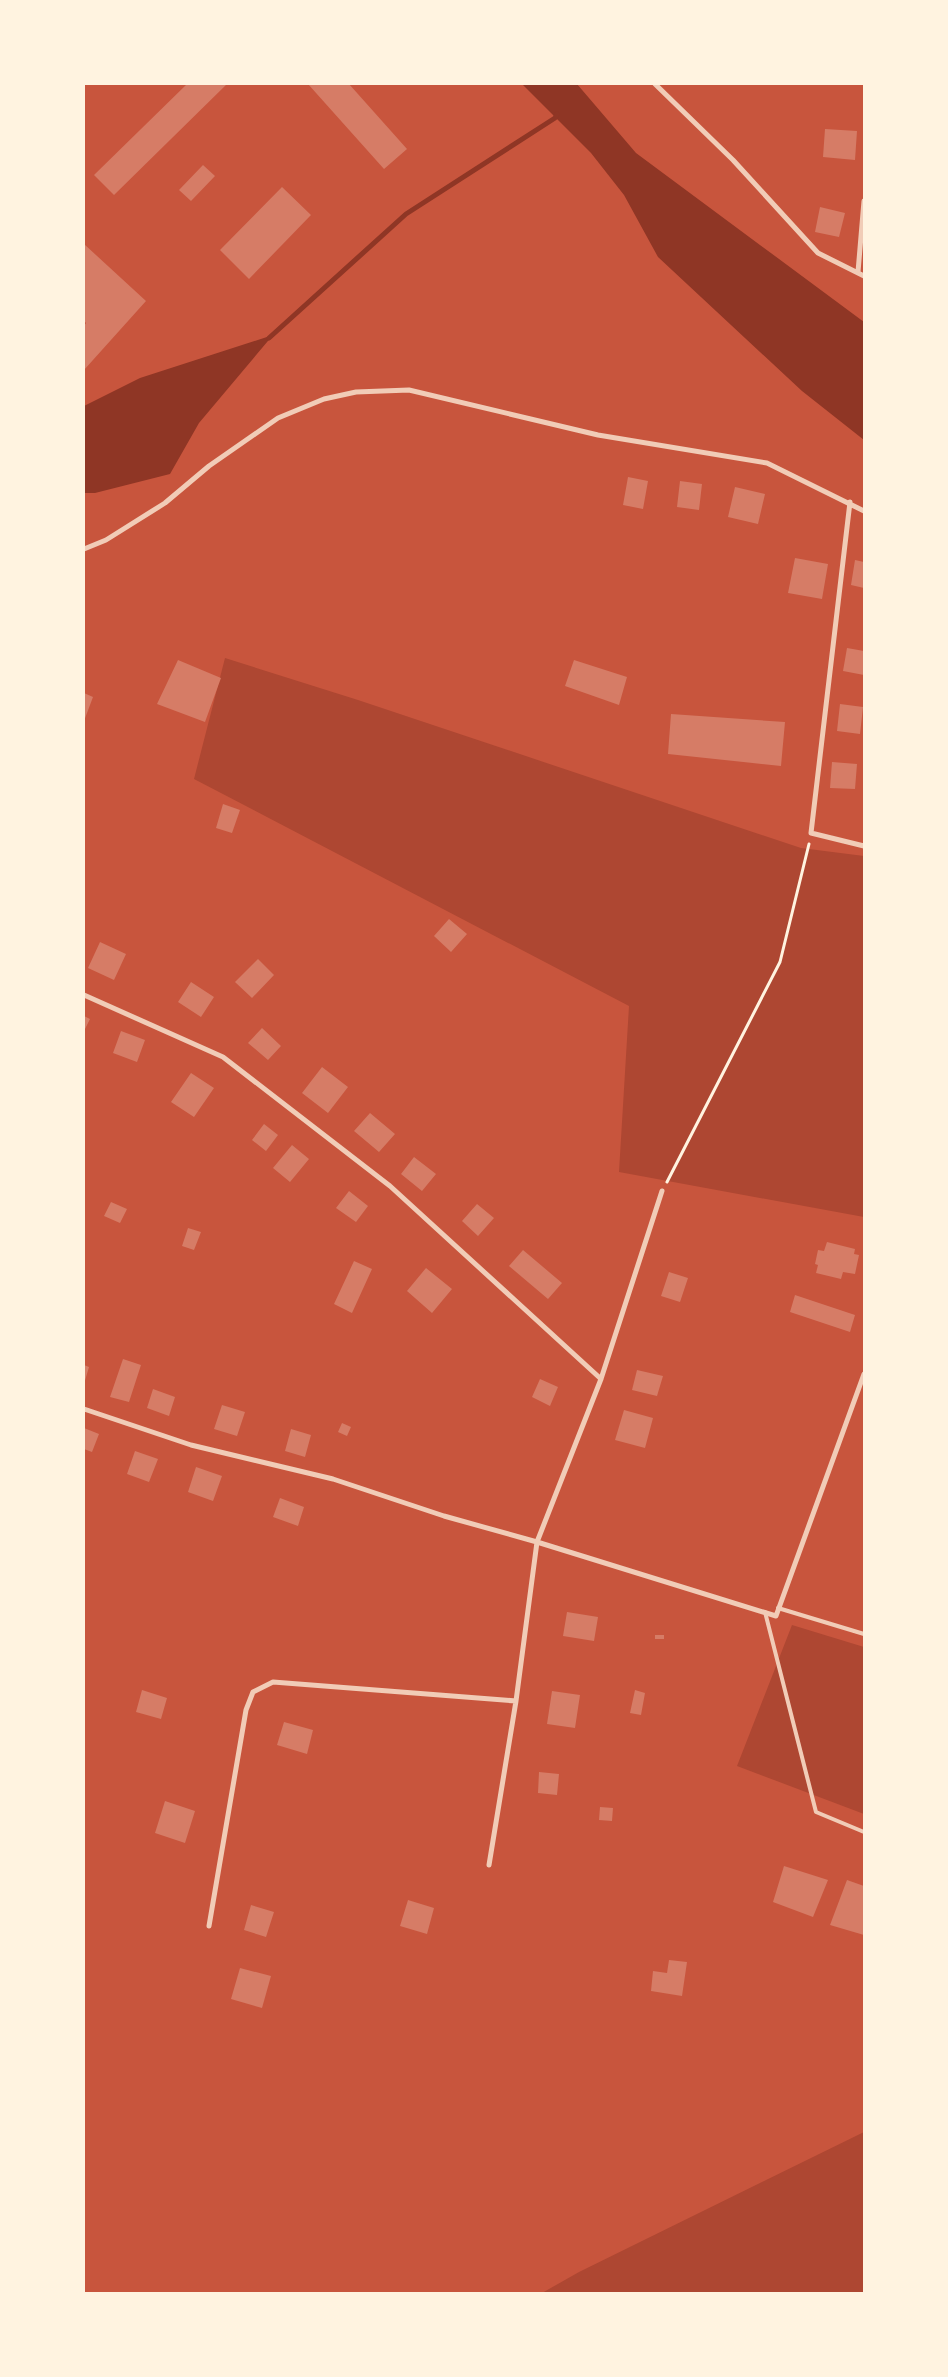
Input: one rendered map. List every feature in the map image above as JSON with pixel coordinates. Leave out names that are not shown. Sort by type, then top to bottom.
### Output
[{"type":"street","points":[[655,84],[733,160],[818,254],[864,276]]},
{"type":"street","points":[[858,272],[864,201]]},
{"type":"street","points":[[84,549],[106,540],[165,503],[209,466],[278,418],[324,399],[356,392],[409,390],[598,435],[767,463],[850,502],[864,511]]},
{"type":"street","points":[[850,502],[811,833],[864,846]]},
{"type":"street","points":[[84,995],[224,1057],[390,1186],[601,1379]]},
{"type":"street","points":[[489,1865],[516,1700],[537,1542],[601,1379],[662,1191]]},
{"type":"street","points":[[84,1409],[191,1445],[333,1479],[444,1516],[537,1542],[776,1616],[864,1374]]},
{"type":"street","points":[[209,1926],[246,1710],[253,1692],[273,1682],[516,1700]]},
{"type":"lane","points":[[778,1608],[864,1634]]},
{"type":"lane","points":[[765,1612],[816,1812],[864,1832]]},
{"type":"path","points":[[662,1191],[780,962],[811,833]]},
{"type":"shaded area","points":[[522,84],[577,84],[636,153],[864,322],[864,440],[802,391],[658,257],[624,195],[591,153]]},
{"type":"shaded area","points":[[273,335],[199,423],[170,474],[95,493],[84,493],[84,406],[140,378]]},
{"type":"shaded area","points":[[225,658],[358,700],[801,848],[864,856],[864,1217],[619,1172],[629,1006],[194,779]]},
{"type":"shaded area","points":[[792,1625],[864,1647],[864,1814],[737,1766]]},
{"type":"shaded area","points":[[864,2132],[864,2293],[542,2293],[579,2272]]},
{"type":"building","points":[[187,84],[227,84],[114,195],[94,175]]},
{"type":"building","points":[[308,84],[349,84],[407,149],[384,169]]},
{"type":"building","points":[[825,129],[857,131],[855,160],[823,157]]},
{"type":"building","points":[[203,165],[215,176],[191,201],[179,190]]},
{"type":"building","points":[[282,187],[311,215],[249,279],[220,250]]},
{"type":"building","points":[[820,207],[845,213],[839,237],[815,232]]},
{"type":"building","points":[[84,244],[146,301],[84,370],[84,326],[86,323],[84,321]]},
{"type":"building","points":[[628,477],[648,481],[643,509],[623,505]]},
{"type":"building","points":[[680,481],[702,484],[699,510],[677,507]]},
{"type":"building","points":[[735,487],[765,494],[758,524],[728,517]]},
{"type":"building","points":[[795,558],[828,564],[822,599],[788,593]]},
{"type":"building","points":[[855,560],[864,562],[864,588],[851,585]]},
{"type":"building","points":[[847,648],[864,651],[864,675],[843,671]]},
{"type":"building","points":[[178,660],[221,678],[205,722],[157,704]]},
{"type":"building","points":[[574,660],[627,677],[619,705],[565,686]]},
{"type":"building","points":[[84,693],[93,697],[84,721]]},
{"type":"building","points":[[840,704],[863,707],[860,734],[837,731]]},
{"type":"building","points":[[671,714],[785,722],[781,766],[668,754]]},
{"type":"building","points":[[832,762],[857,764],[855,789],[830,788]]},
{"type":"building","points":[[223,804],[240,810],[232,833],[216,828]]},
{"type":"building","points":[[449,919],[467,934],[451,952],[434,936]]},
{"type":"building","points":[[100,942],[126,954],[114,980],[88,968]]},
{"type":"building","points":[[258,959],[274,975],[252,998],[235,982]]},
{"type":"building","points":[[191,982],[214,997],[201,1017],[178,1002]]},
{"type":"building","points":[[84,1016],[90,1019],[84,1031]]},
{"type":"building","points":[[262,1028],[281,1046],[268,1060],[248,1043]]},
{"type":"building","points":[[121,1031],[145,1040],[137,1062],[113,1053]]},
{"type":"building","points":[[322,1067],[348,1087],[328,1113],[302,1093]]},
{"type":"building","points":[[191,1073],[214,1088],[194,1117],[171,1102]]},
{"type":"building","points":[[370,1113],[395,1134],[379,1152],[354,1131]]},
{"type":"building","points":[[264,1124],[278,1135],[266,1151],[252,1140]]},
{"type":"building","points":[[292,1145],[309,1159],[290,1182],[273,1168]]},
{"type":"building","points":[[414,1157],[436,1174],[422,1191],[401,1174]]},
{"type":"building","points":[[349,1191],[368,1206],[356,1222],[336,1208]]},
{"type":"building","points":[[111,1202],[127,1209],[120,1223],[104,1216]]},
{"type":"building","points":[[477,1204],[494,1218],[478,1236],[462,1221]]},
{"type":"building","points":[[188,1228],[201,1232],[194,1250],[182,1246]]},
{"type":"building","points":[[827,1242],[855,1249],[854,1254],[859,1255],[855,1274],[843,1272],[841,1279],[816,1273],[818,1265],[815,1264],[818,1250],[824,1251]]},
{"type":"building","points":[[523,1250],[562,1283],[548,1299],[509,1266]]},
{"type":"building","points":[[354,1261],[372,1269],[352,1313],[334,1304]]},
{"type":"building","points":[[426,1268],[452,1289],[432,1313],[407,1291]]},
{"type":"building","points":[[669,1272],[688,1278],[680,1302],[661,1296]]},
{"type":"building","points":[[795,1295],[855,1315],[850,1332],[790,1312]]},
{"type":"building","points":[[123,1359],[141,1365],[129,1402],[110,1397]]},
{"type":"building","points":[[84,1365],[89,1367],[84,1384]]},
{"type":"building","points":[[637,1370],[663,1376],[657,1396],[632,1390]]},
{"type":"building","points":[[540,1379],[558,1387],[550,1406],[532,1397]]},
{"type":"building","points":[[153,1389],[175,1397],[169,1416],[147,1408]]},
{"type":"building","points":[[222,1405],[245,1412],[237,1436],[214,1429]]},
{"type":"building","points":[[624,1410],[653,1418],[645,1448],[615,1440]]},
{"type":"building","points":[[342,1423],[351,1427],[347,1436],[338,1432]]},
{"type":"building","points":[[84,1428],[99,1434],[92,1452],[84,1449]]},
{"type":"building","points":[[291,1429],[311,1435],[305,1457],[285,1451]]},
{"type":"building","points":[[135,1451],[158,1459],[149,1482],[127,1474]]},
{"type":"building","points":[[196,1467],[222,1476],[213,1501],[188,1492]]},
{"type":"building","points":[[280,1498],[304,1507],[298,1526],[273,1517]]},
{"type":"building","points":[[567,1612],[598,1617],[594,1641],[563,1636]]},
{"type":"building","points":[[655,1635],[664,1635],[664,1639],[655,1639]]},
{"type":"building","points":[[142,1690],[167,1698],[161,1719],[136,1712]]},
{"type":"building","points":[[635,1690],[645,1693],[641,1715],[630,1713]]},
{"type":"building","points":[[552,1691],[580,1695],[575,1728],[547,1724]]},
{"type":"building","points":[[284,1722],[313,1730],[307,1754],[277,1745]]},
{"type":"building","points":[[539,1772],[559,1774],[557,1795],[538,1793]]},
{"type":"building","points":[[165,1801],[195,1811],[185,1843],[155,1833]]},
{"type":"building","points":[[600,1807],[613,1808],[612,1821],[599,1820]]},
{"type":"building","points":[[784,1866],[828,1880],[813,1917],[773,1902]]},
{"type":"building","points":[[847,1880],[864,1886],[864,1935],[830,1925]]},
{"type":"building","points":[[408,1900],[434,1908],[427,1934],[400,1926]]},
{"type":"building","points":[[251,1905],[274,1912],[266,1937],[244,1930]]},
{"type":"building","points":[[669,1960],[687,1962],[682,1996],[651,1991],[653,1971],[667,1973]]},
{"type":"building","points":[[240,1968],[271,1976],[262,2008],[231,1999]]},
{"type":"waterway","points":[[269,338],[406,214],[555,118],[557,114]]}]
